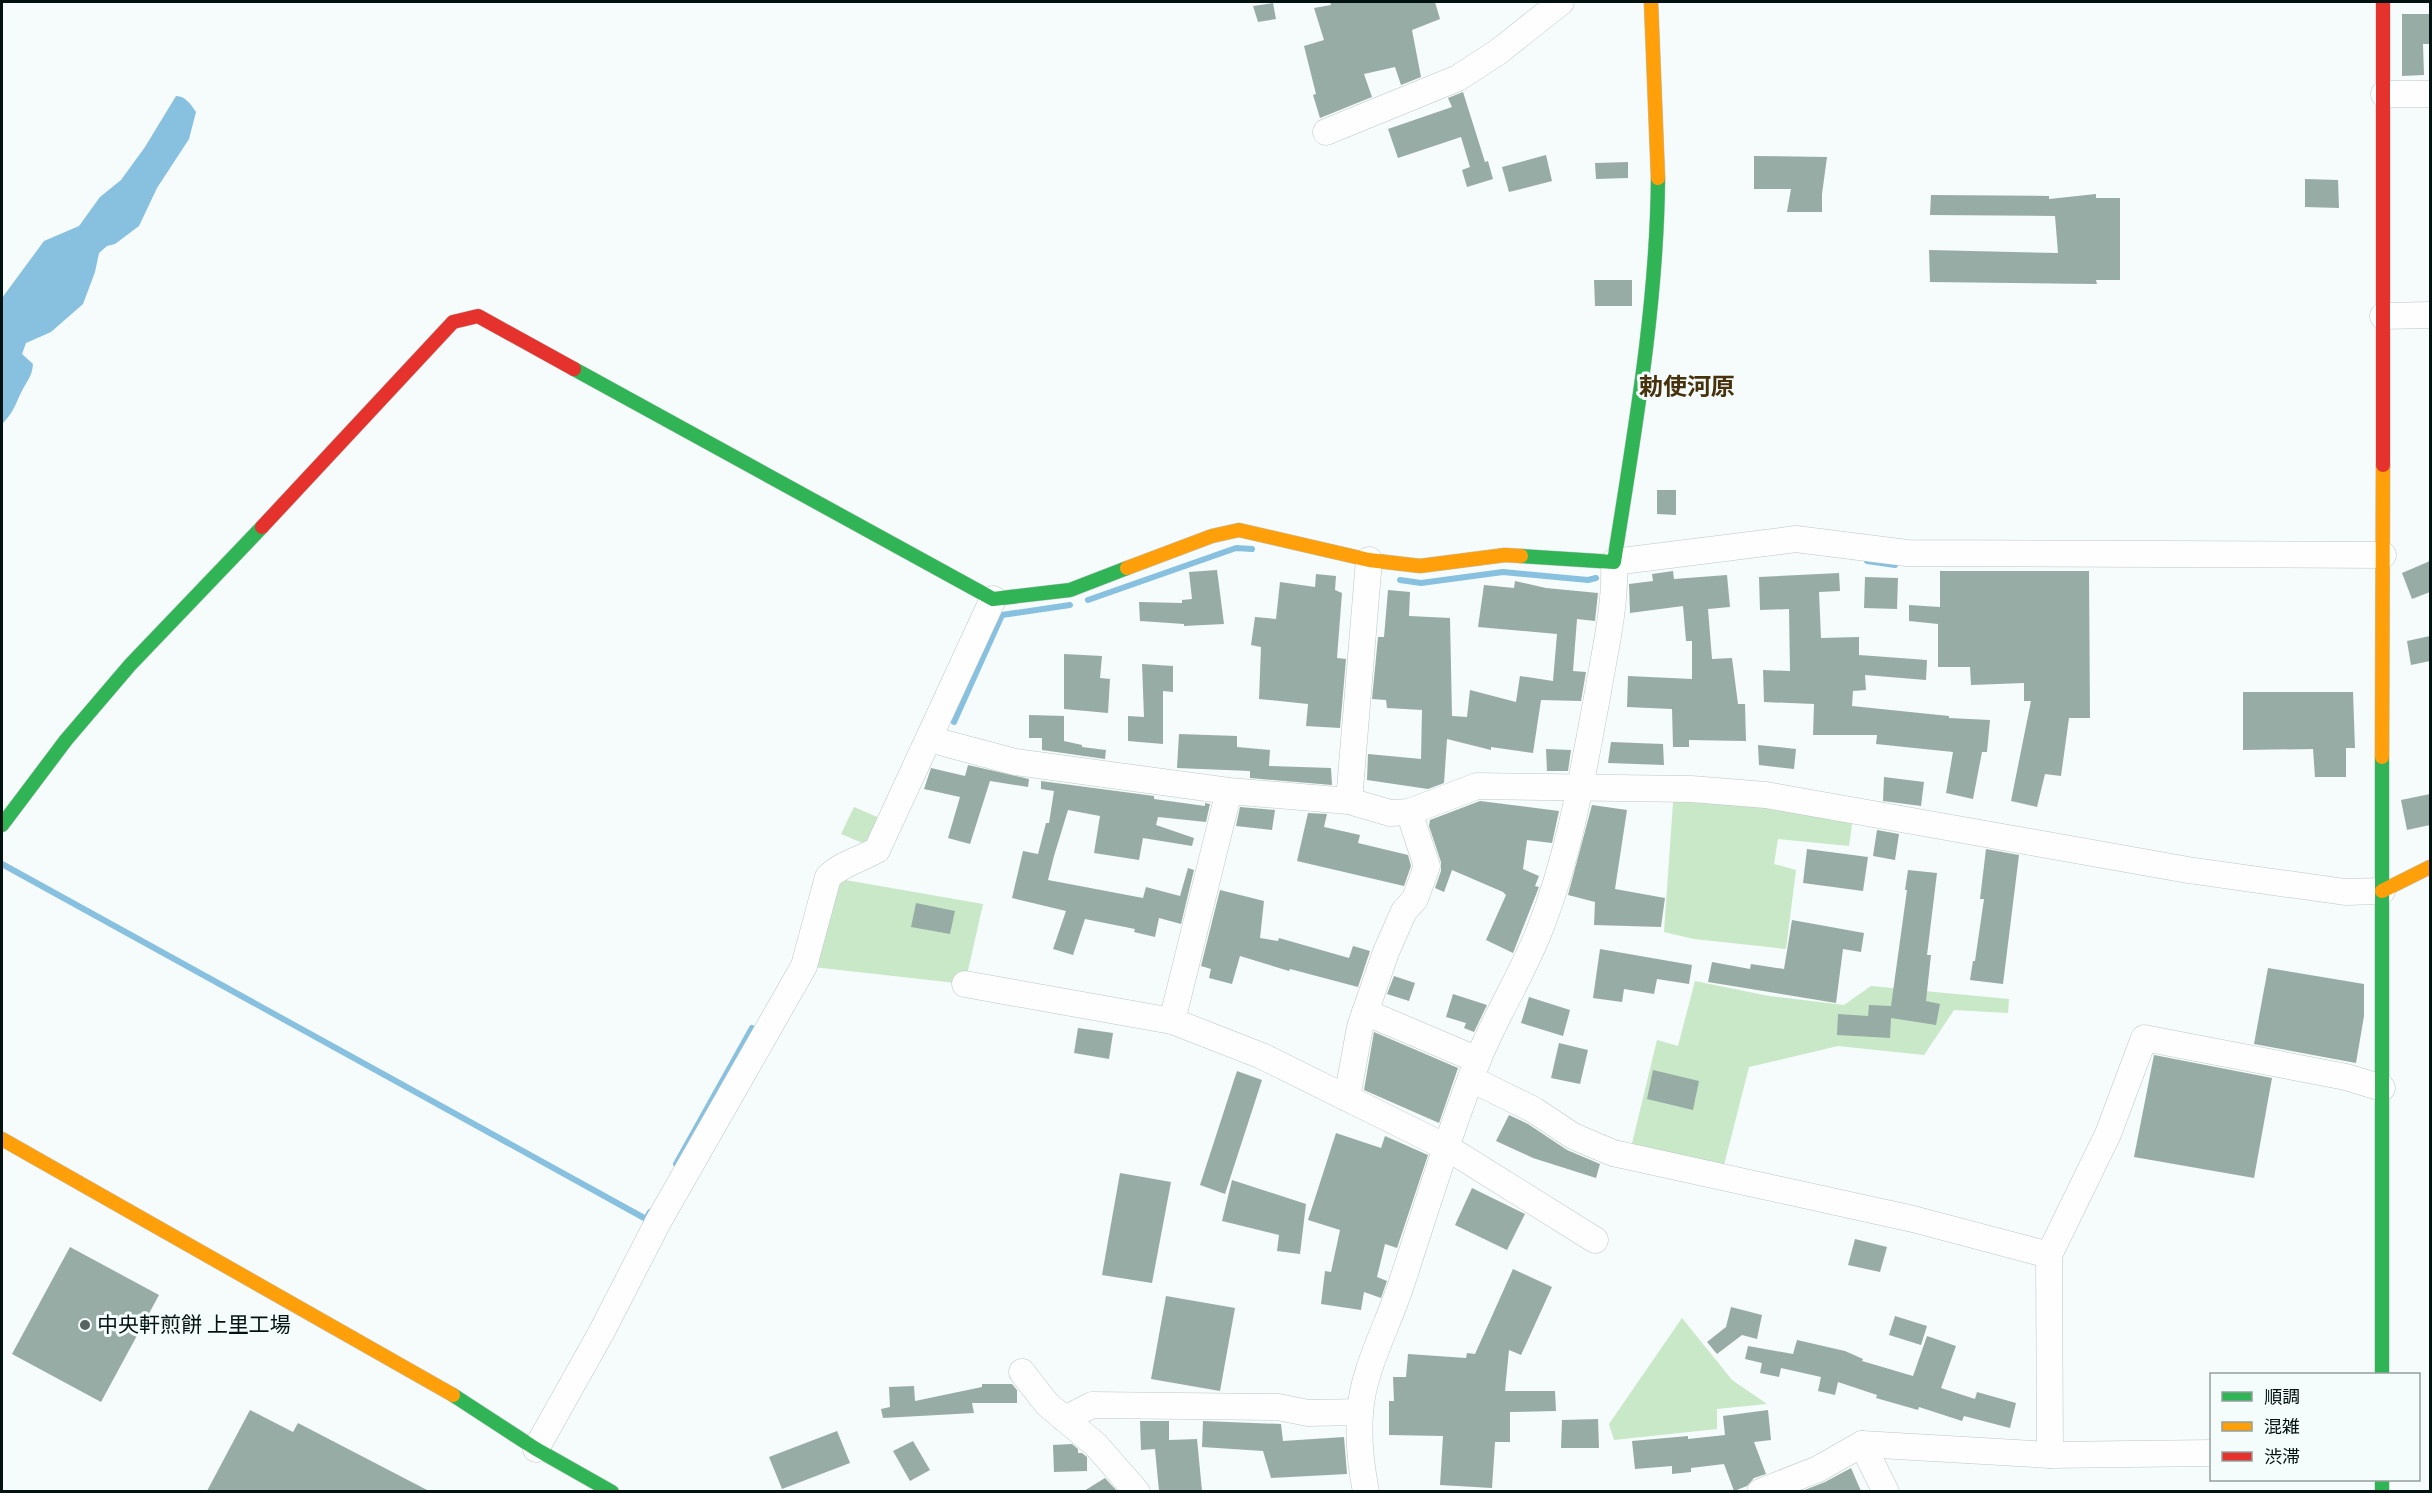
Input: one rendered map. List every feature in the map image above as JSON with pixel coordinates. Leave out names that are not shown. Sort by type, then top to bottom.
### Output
[{"type":"street","points":[[1326,132],[1458,78],[1498,52],[1562,2]]},
{"type":"street","points":[[1366,1491],[1361,1465],[1360,1412],[1368,1376],[1400,1290],[1474,1069],[1540,930],[1564,858],[1581,787],[1605,649],[1615,579],[1614,562],[1638,411],[1654,279],[1658,171],[1651,2]]},
{"type":"street","points":[[2382,1373],[2383,2]]},
{"type":"street","points":[[2384,94],[2430,94]]},
{"type":"street","points":[[2383,315],[2430,315]]},
{"type":"street","points":[[2,825],[66,740],[130,665],[297,491],[453,322],[478,316],[800,495],[993,599],[1070,590],[1212,536],[1239,530],[1369,560],[1420,566],[1505,555],[1614,562],[1796,539],[1907,553],[2383,555]]},
{"type":"street","points":[[1349,801],[1369,560]]},
{"type":"street","points":[[536,1449],[601,1333],[664,1212],[804,966],[828,877],[835,870],[877,850],[993,599]]},
{"type":"street","points":[[928,739],[1015,762],[1229,791],[1349,801],[1390,813],[1409,812],[1476,786],[1691,789],[1766,795],[2188,870],[2345,892],[2382,891],[2430,867]]},
{"type":"street","points":[[1172,1021],[1229,791]]},
{"type":"street","points":[[1347,1098],[1360,1027],[1365,1012],[1390,943],[1404,911],[1415,899],[1427,866],[1409,812]]},
{"type":"street","points":[[965,984],[1172,1021],[1262,1056],[1446,1147],[1595,1240]]},
{"type":"street","points":[[1365,1012],[1474,1069],[1573,1136],[1613,1153],[1912,1219],[2049,1255]]},
{"type":"street","points":[[2050,1455],[2049,1255],[2108,1134],[2145,1038],[2346,1077],[2382,1088]]},
{"type":"street","points":[[2,1139],[448,1392],[536,1449],[612,1491]]},
{"type":"street","points":[[1022,1372],[1047,1404],[1096,1445],[1137,1491]]},
{"type":"street","points":[[1065,1419],[1092,1405],[1278,1407],[1308,1413],[1360,1412]]},
{"type":"street","points":[[1862,1444],[1886,1491]]},
{"type":"street","points":[[1760,1491],[1818,1469],[1862,1444],[2050,1455],[2210,1453]]},
{"type":"green space","points":[[1674,789],[1854,810],[1849,846],[1778,839],[1774,864],[1796,870],[1786,949],[1694,939],[1664,932]]},
{"type":"green space","points":[[854,807],[882,819],[870,846],[841,834]]},
{"type":"green space","points":[[828,877],[983,904],[965,984],[804,966]]},
{"type":"green space","points":[[1695,981],[1769,996],[1844,1005],[1871,986],[2009,999],[2008,1013],[1954,1010],[1924,1055],[1838,1046],[1749,1067],[1721,1177],[1629,1156],[1657,1040],[1678,1046]]},
{"type":"green space","points":[[1682,1318],[1732,1380],[1767,1404],[1717,1409],[1717,1429],[1614,1440],[1609,1424]]},
{"type":"water","points":[[176,96],[185,99],[196,112],[189,139],[157,188],[139,226],[99,253],[95,272],[83,304],[51,332],[26,343],[22,354],[33,364],[32,371],[13,410],[2,424],[2,298],[44,241],[79,226],[100,197],[121,180],[145,147]]},
{"type":"building","points":[[1330,2],[1435,2],[1440,19],[1412,30],[1421,77],[1401,85],[1395,67],[1364,74],[1372,97],[1320,118],[1313,95],[1316,94],[1304,46],[1324,40],[1314,8],[1331,5]]},
{"type":"building","points":[[1273,3],[1276,19],[1258,22],[1253,6]]},
{"type":"building","points":[[2402,14],[2430,14],[2430,44],[2423,44],[2424,75],[2402,76]]},
{"type":"building","points":[[1463,92],[1485,162],[1488,161],[1493,179],[1467,187],[1462,170],[1470,167],[1461,137],[1398,158],[1388,129],[1452,107],[1448,98]]},
{"type":"building","points":[[1546,155],[1552,181],[1509,192],[1502,167]]},
{"type":"building","points":[[1754,156],[1827,157],[1822,212],[1787,212],[1791,189],[1754,189]]},
{"type":"building","points":[[1628,162],[1628,178],[1596,179],[1595,163]]},
{"type":"building","points":[[2305,179],[2338,180],[2339,208],[2305,207]]},
{"type":"building","points":[[2096,194],[2096,198],[2120,198],[2120,280],[2096,280],[2097,284],[1930,282],[1929,250],[2058,253],[2055,216],[1930,215],[1931,195],[2049,196],[2049,199]]},
{"type":"building","points":[[1594,280],[1632,280],[1632,306],[1595,306]]},
{"type":"building","points":[[1657,490],[1676,490],[1676,515],[1657,514]]},
{"type":"building","points":[[2430,561],[2430,592],[2412,599],[2402,573]]},
{"type":"building","points":[[1217,570],[1224,624],[1184,626],[1184,624],[1140,621],[1139,602],[1182,603],[1182,600],[1192,599],[1189,572]]},
{"type":"building","points":[[1673,571],[1674,579],[1727,575],[1730,607],[1708,609],[1712,659],[1732,658],[1738,704],[1745,704],[1746,741],[1689,740],[1689,747],[1673,747],[1672,709],[1627,707],[1628,676],[1692,679],[1692,641],[1686,641],[1683,606],[1630,613],[1629,584],[1653,581],[1652,574]]},
{"type":"building","points":[[1940,571],[2089,571],[2090,718],[2069,718],[2061,776],[2045,774],[2037,807],[2011,801],[2031,701],[2024,701],[2024,683],[1971,685],[1970,667],[1938,667],[1938,624],[1909,621],[1909,605],[1940,607]]},
{"type":"building","points":[[1839,573],[1840,591],[1819,592],[1821,638],[1859,637],[1859,655],[1927,660],[1926,680],[1865,675],[1866,690],[1853,691],[1852,706],[1949,716],[1949,718],[1990,720],[1987,752],[1982,752],[1973,799],[1946,793],[1953,752],[1876,744],[1877,735],[1813,735],[1814,704],[1764,702],[1763,670],[1790,671],[1789,609],[1760,610],[1759,577]]},
{"type":"building","points":[[1316,574],[1336,576],[1335,590],[1342,593],[1337,658],[1346,659],[1340,728],[1306,726],[1308,704],[1259,699],[1261,647],[1251,645],[1255,617],[1276,619],[1280,582],[1315,587]]},
{"type":"building","points":[[1865,577],[1898,578],[1897,609],[1864,608]]},
{"type":"building","points":[[1515,581],[1546,588],[1598,593],[1595,621],[1577,619],[1573,671],[1586,672],[1581,701],[1541,700],[1533,753],[1491,747],[1491,750],[1447,739],[1444,783],[1428,789],[1367,780],[1368,754],[1421,759],[1422,710],[1387,708],[1386,700],[1372,699],[1378,637],[1384,637],[1388,590],[1410,592],[1409,616],[1450,618],[1452,716],[1467,717],[1470,690],[1516,702],[1520,676],[1553,681],[1557,634],[1478,627],[1484,585],[1514,588]]},
{"type":"building","points":[[2430,636],[2430,661],[2411,665],[2407,641]]},
{"type":"building","points":[[1064,654],[1102,656],[1100,678],[1110,679],[1108,713],[1064,709]]},
{"type":"building","points":[[1142,664],[1173,666],[1173,692],[1163,691],[1163,744],[1128,741],[1128,716],[1144,717]]},
{"type":"building","points":[[2243,692],[2353,692],[2355,748],[2346,748],[2346,777],[2315,777],[2313,749],[2243,750]]},
{"type":"building","points":[[1029,715],[1064,716],[1064,741],[1082,745],[1082,747],[1106,750],[1105,759],[1042,750],[1042,738],[1029,738]]},
{"type":"building","points":[[1179,734],[1237,736],[1237,747],[1270,750],[1269,766],[1331,768],[1332,785],[1250,778],[1250,771],[1177,768]]},
{"type":"building","points":[[1611,742],[1663,744],[1664,765],[1608,763]]},
{"type":"building","points":[[1758,745],[1796,749],[1794,769],[1759,765]]},
{"type":"building","points":[[1546,749],[1571,750],[1568,771],[1547,771]]},
{"type":"building","points":[[968,765],[1029,779],[1028,787],[990,781],[970,844],[948,838],[960,797],[924,789],[931,768],[965,776]]},
{"type":"building","points":[[1884,777],[1924,782],[1921,806],[1883,801]]},
{"type":"building","points":[[1041,781],[1154,796],[1154,799],[1205,806],[1205,803],[1210,804],[1206,822],[1158,817],[1156,825],[1194,838],[1192,846],[1143,838],[1139,860],[1094,853],[1100,816],[1068,810],[1048,880],[1143,898],[1146,887],[1180,896],[1188,868],[1194,870],[1181,924],[1159,918],[1155,937],[1134,932],[1135,929],[1085,919],[1073,955],[1053,949],[1066,911],[1012,898],[1023,851],[1038,854],[1046,823],[1049,823],[1054,791],[1041,789]]},
{"type":"building","points":[[2430,794],[2430,825],[2407,830],[2401,800]]},
{"type":"building","points":[[1480,801],[1559,811],[1552,843],[1527,840],[1523,869],[1539,876],[1535,886],[1539,887],[1513,953],[1486,940],[1506,895],[1503,892],[1452,870],[1444,892],[1435,888],[1441,871],[1441,862],[1429,826],[1430,820]]},
{"type":"building","points":[[1592,805],[1627,810],[1615,889],[1665,898],[1661,927],[1594,925],[1595,902],[1568,895]]},
{"type":"building","points":[[1240,807],[1275,810],[1272,830],[1236,826]]},
{"type":"building","points":[[1308,813],[1327,814],[1324,827],[1360,835],[1358,843],[1408,855],[1411,866],[1404,886],[1297,861]]},
{"type":"building","points":[[1877,830],[1899,834],[1895,860],[1873,856]]},
{"type":"building","points":[[1807,849],[1868,857],[1863,891],[1803,883]]},
{"type":"building","points":[[1986,849],[2019,855],[2003,984],[1970,980],[1984,899],[1980,899]]},
{"type":"building","points":[[1908,870],[1937,873],[1927,955],[1931,955],[1926,1001],[1940,1004],[1936,1025],[1891,1018],[1890,1038],[1837,1035],[1838,1014],[1868,1016],[1869,1005],[1891,1006]]},
{"type":"building","points":[[1220,890],[1264,901],[1260,938],[1278,941],[1279,938],[1349,958],[1353,946],[1370,951],[1358,987],[1290,969],[1289,971],[1240,956],[1232,984],[1209,978],[1211,969],[1201,966]]},
{"type":"building","points":[[916,903],[955,911],[950,934],[911,927]]},
{"type":"building","points":[[1792,920],[1864,933],[1861,952],[1843,949],[1836,1003],[1708,982],[1712,962],[1750,969],[1751,964],[1784,969]]},
{"type":"building","points":[[1600,949],[1692,965],[1689,984],[1657,979],[1654,994],[1624,989],[1622,1002],[1593,998]]},
{"type":"building","points":[[2268,968],[2364,984],[2364,1016],[2356,1063],[2254,1044]]},
{"type":"building","points":[[1394,976],[1415,983],[1409,1001],[1387,994]]},
{"type":"building","points":[[1453,994],[1487,1005],[1474,1032],[1464,1028],[1466,1023],[1446,1017]]},
{"type":"building","points":[[1529,997],[1570,1010],[1563,1036],[1521,1023]]},
{"type":"building","points":[[1078,1028],[1113,1033],[1109,1059],[1074,1053]]},
{"type":"building","points":[[1374,1032],[1458,1068],[1439,1123],[1364,1090]]},
{"type":"building","points":[[1559,1043],[1588,1050],[1580,1084],[1551,1078]]},
{"type":"building","points":[[2154,1055],[2272,1078],[2254,1178],[2134,1157]]},
{"type":"building","points":[[1653,1070],[1699,1081],[1693,1110],[1647,1099]]},
{"type":"building","points":[[1237,1071],[1262,1080],[1225,1194],[1200,1185]]},
{"type":"building","points":[[1509,1115],[1528,1124],[1567,1150],[1600,1164],[1596,1178],[1533,1158],[1496,1141]]},
{"type":"building","points":[[1336,1133],[1381,1148],[1385,1136],[1428,1155],[1397,1248],[1385,1244],[1377,1277],[1387,1281],[1381,1298],[1364,1292],[1361,1310],[1321,1304],[1325,1271],[1331,1272],[1340,1230],[1308,1220]]},
{"type":"building","points":[[1120,1173],[1171,1182],[1152,1283],[1102,1275]]},
{"type":"building","points":[[1232,1180],[1306,1204],[1300,1254],[1277,1251],[1279,1235],[1222,1221]]},
{"type":"building","points":[[1472,1188],[1525,1214],[1507,1250],[1455,1225]]},
{"type":"building","points":[[1855,1239],[1887,1247],[1880,1272],[1848,1265]]},
{"type":"building","name":"中央軒煎餅 上里工場","points":[[70,1247],[159,1295],[101,1402],[12,1354]]},
{"type":"building","points":[[1513,1269],[1552,1287],[1521,1355],[1509,1350],[1505,1391],[1555,1391],[1556,1411],[1510,1412],[1510,1442],[1495,1442],[1492,1488],[1440,1485],[1443,1436],[1389,1435],[1389,1401],[1394,1401],[1393,1377],[1406,1377],[1408,1354],[1466,1358],[1467,1353],[1475,1354]]},
{"type":"building","points":[[1166,1296],[1235,1308],[1220,1391],[1151,1379]]},
{"type":"building","points":[[1731,1307],[1762,1315],[1757,1339],[1742,1335],[1717,1354],[1707,1342],[1726,1327]]},
{"type":"building","points":[[1895,1316],[1927,1326],[1921,1345],[1889,1335]]},
{"type":"building","points":[[1927,1336],[1956,1346],[1941,1388],[1975,1399],[1977,1392],[2016,1403],[2010,1428],[1964,1416],[1962,1421],[1919,1407],[1918,1410],[1876,1398],[1877,1395],[1838,1382],[1835,1395],[1818,1391],[1821,1377],[1781,1368],[1779,1377],[1760,1373],[1762,1363],[1745,1359],[1748,1346],[1793,1354],[1797,1340],[1845,1351],[1863,1359],[1862,1361],[1913,1376]]},
{"type":"building","points":[[982,1384],[1012,1384],[1017,1390],[1017,1403],[972,1403],[974,1413],[883,1418],[881,1409],[890,1407],[889,1387],[914,1386],[915,1401],[982,1387]]},
{"type":"building","points":[[250,1410],[293,1432],[298,1423],[429,1491],[207,1491]]},
{"type":"building","points":[[1768,1410],[1771,1440],[1754,1442],[1766,1474],[1754,1478],[1747,1486],[1734,1491],[1724,1464],[1691,1468],[1691,1472],[1672,1474],[1672,1466],[1635,1469],[1632,1441],[1725,1435],[1723,1416]]},
{"type":"building","points":[[1598,1419],[1599,1448],[1561,1448],[1562,1420]]},
{"type":"building","points":[[1140,1421],[1169,1421],[1169,1440],[1197,1439],[1202,1491],[1159,1491],[1155,1449],[1141,1450]]},
{"type":"building","points":[[1203,1421],[1281,1424],[1283,1441],[1344,1437],[1347,1474],[1271,1478],[1263,1451],[1202,1447]]},
{"type":"building","points":[[837,1431],[850,1463],[782,1489],[769,1457]]},
{"type":"building","points":[[913,1441],[930,1470],[910,1481],[893,1451]]},
{"type":"building","points":[[1072,1444],[1078,1449],[1078,1453],[1087,1457],[1087,1471],[1054,1472],[1053,1445]]},
{"type":"building","points":[[1851,1468],[1861,1491],[1802,1491],[1825,1482]]},
{"type":"building","points":[[1105,1478],[1117,1491],[1084,1491]]},
{"type":"waterway","points":[[1088,600],[1236,548],[1252,549]]},
{"type":"waterway","points":[[1867,561],[1895,565]]},
{"type":"waterway","points":[[1400,580],[1421,583],[1503,572],[1588,580],[1596,578]]},
{"type":"waterway","points":[[954,722],[1002,615],[1070,605]]},
{"type":"waterway","points":[[2,864],[646,1219],[650,1212]]},
{"type":"waterway","points":[[676,1164],[752,1028]]},
{"type":"traffic: fast","points":[[1521,556],[1614,562],[1649,323],[1654,275],[1658,178]]},
{"type":"traffic: fast","points":[[574,369],[993,599],[1070,590],[1127,568]]},
{"type":"traffic: fast","points":[[2,825],[66,740],[130,665],[262,527]]},
{"type":"traffic: fast","points":[[2382,757],[2382,1373]]},
{"type":"traffic: fast","points":[[453,1395],[536,1449],[612,1492]]},
{"type":"traffic: fast","points":[[2382,1481],[2382,1492]]},
{"type":"traffic: slow","points":[[1651,2],[1658,178]]},
{"type":"traffic: slow","points":[[2382,757],[2383,465]]},
{"type":"traffic: slow","points":[[1127,568],[1212,536],[1239,530],[1369,560],[1420,566],[1505,555],[1521,556]]},
{"type":"traffic: slow","points":[[2382,891],[2430,867]]},
{"type":"traffic: slow","points":[[2,1139],[453,1395]]},
{"type":"traffic: jam","points":[[2383,2],[2383,465]]},
{"type":"traffic: jam","points":[[262,527],[453,322],[478,316],[574,369]]},
{"type":"place","name":"中央軒煎餅 上里工場","points":[[85,1325]]},
{"type":"district","name":"勅使河原","points":[[1687,387]]}]
